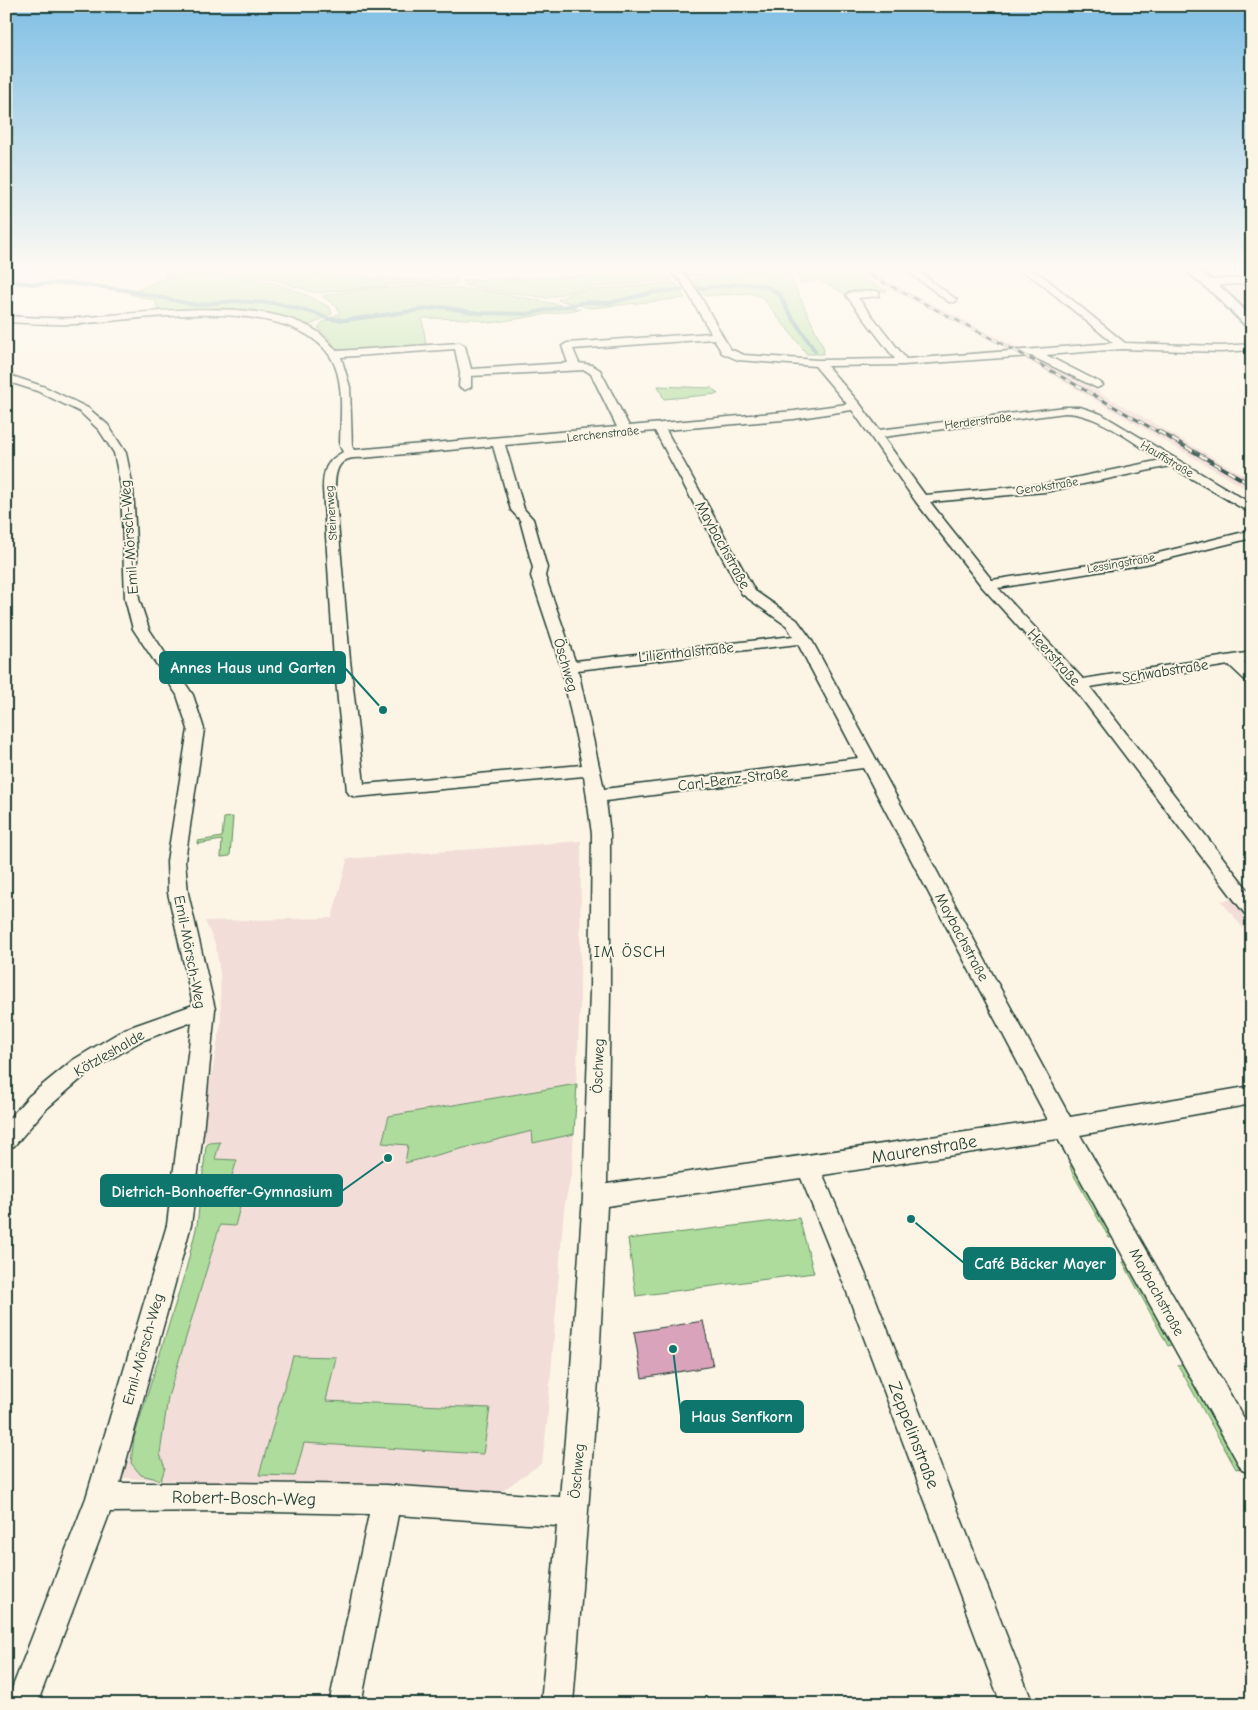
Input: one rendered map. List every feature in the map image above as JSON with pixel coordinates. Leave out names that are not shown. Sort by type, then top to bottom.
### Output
[{"type":"street","points":[[328,347],[334,354],[344,377],[346,446],[350,453]]},
{"type":"street","points":[[334,354],[447,347]]},
{"type":"street","points":[[460,347],[466,373],[466,387]]},
{"type":"street","points":[[567,347],[575,366]]},
{"type":"street","points":[[723,347],[726,351],[742,358],[818,363],[903,362],[1110,347]]},
{"type":"street","points":[[891,347],[903,362]]},
{"type":"street","points":[[1148,347],[1221,349],[1252,347]]},
{"type":"street","points":[[1221,349],[1252,354]]},
{"type":"street","points":[[1032,352],[1097,385]]},
{"type":"street","points":[[818,363],[856,406]]},
{"type":"street","points":[[466,373],[575,366],[588,367],[596,372],[625,431]]},
{"type":"street","name":"Emil-Mörsch-Weg","points":[[6,377],[41,389],[84,410],[104,428],[120,453],[127,487],[132,598],[141,629],[185,694],[196,729],[176,861],[178,893],[204,1009],[179,1225],[101,1498],[21,1704]]},
{"type":"street","name":"Lerchenstraße","points":[[350,453],[362,454],[498,443],[794,415],[856,406]]},
{"type":"street","name":"Heerstraße","points":[[856,406],[921,500],[988,585],[1078,684],[1252,909]]},
{"type":"street","name":"Herderstraße","points":[[875,434],[1065,410],[1080,410]]},
{"type":"street","name":"Hauffstraße","points":[[1080,410],[1097,416],[1252,510]]},
{"type":"street","name":"Maybachstraße","points":[[659,428],[749,594],[792,623],[803,639],[1064,1128],[1252,1460]]},
{"type":"street","name":"Öschweg","points":[[498,443],[518,510],[526,519],[540,568],[538,576],[568,666],[597,796],[601,834],[601,932],[595,1197],[588,1326],[557,1704]]},
{"type":"street","name":"Steinerweg","points":[[350,453],[331,464],[329,469],[329,489],[342,660],[356,791],[591,770]]},
{"type":"street","name":"Gerokstraße","points":[[921,500],[1044,488],[1171,462]]},
{"type":"street","name":"Lessingstraße","points":[[988,585],[1146,560],[1252,534]]},
{"type":"street","name":"Lilienthalstraße","points":[[568,666],[803,639]]},
{"type":"street","name":"Schwabstraße","points":[[1078,684],[1252,657]]},
{"type":"street","points":[[1232,660],[1252,678]]},
{"type":"street","name":"Carl-Benz-Straße","points":[[597,796],[870,762]]},
{"type":"street","name":"Kötzleshalde","points":[[6,1139],[37,1103],[81,1066],[133,1036],[204,1009]]},
{"type":"street","name":"Maurenstraße","points":[[595,1197],[1064,1128],[1252,1095]]},
{"type":"street","name":"Zeppelinstraße","points":[[808,1167],[858,1288],[1017,1704]]},
{"type":"street","name":"Robert-Bosch-Weg","points":[[101,1498],[229,1497],[386,1500],[573,1512]]},
{"type":"street","points":[[345,1704],[386,1500]]},
{"type":"shaded area","points":[[1002,347],[1017,347],[1027,352],[1252,480],[1252,492]]},
{"type":"shaded area","points":[[581,841],[580,1005],[572,1170],[564,1209],[547,1424],[542,1463],[499,1493],[340,1483],[202,1482],[123,1478],[186,1269],[197,1225],[206,1146],[201,1116],[210,1083],[221,1024],[220,974],[216,946],[205,921],[332,918],[347,861],[345,859]]},
{"type":"shaded area","points":[[1252,895],[1252,939],[1221,901]]},
{"type":"green space","points":[[335,347],[404,347],[339,352]]},
{"type":"green space","points":[[801,347],[823,347],[824,349],[823,354],[807,354]]},
{"type":"green space","points":[[658,386],[712,388],[718,394],[664,399]]},
{"type":"green space","points":[[233,817],[230,856],[221,857],[222,840],[197,844],[198,841],[222,837],[224,818]]},
{"type":"green space","points":[[577,1084],[574,1134],[533,1143],[532,1131],[405,1163],[408,1145],[382,1143],[389,1116]]},
{"type":"green space","points":[[220,1142],[215,1159],[237,1160],[225,1197],[242,1199],[235,1226],[220,1225],[168,1397],[160,1454],[165,1468],[161,1480],[141,1475],[131,1463],[134,1438],[186,1269],[197,1225],[206,1146],[209,1143]]},
{"type":"green space","points":[[1073,1164],[1115,1237],[1109,1238],[1072,1172],[1070,1166]]},
{"type":"green space","points":[[799,1218],[814,1273],[636,1296],[628,1239]]},
{"type":"green space","points":[[1128,1261],[1173,1344],[1168,1346],[1123,1262]]},
{"type":"green space","points":[[293,1356],[336,1357],[326,1401],[490,1408],[483,1454],[304,1443],[295,1476],[259,1475]]},
{"type":"green space","points":[[1185,1364],[1243,1468],[1236,1469],[1178,1365]]},
{"type":"building","points":[[703,1321],[713,1366],[642,1378],[634,1332]]},
{"type":"waterway","points":[[812,347],[815,351]]},
{"type":"railway","points":[[1008,347],[1160,433]]},
{"type":"railway","points":[[1158,431],[1252,485]]},
{"type":"place","name":"Annes Haus und Garten","points":[[383,710]]},
{"type":"place","name":"Dietrich-Bonhoeffer-Gymnasium","points":[[388,1158]]},
{"type":"place","name":"Café Bäcker Mayer","points":[[911,1219]]},
{"type":"place","name":"Haus Senfkorn","points":[[673,1349]]},
{"type":"district","name":"IM ÖSCH","points":[[630,951]]}]
